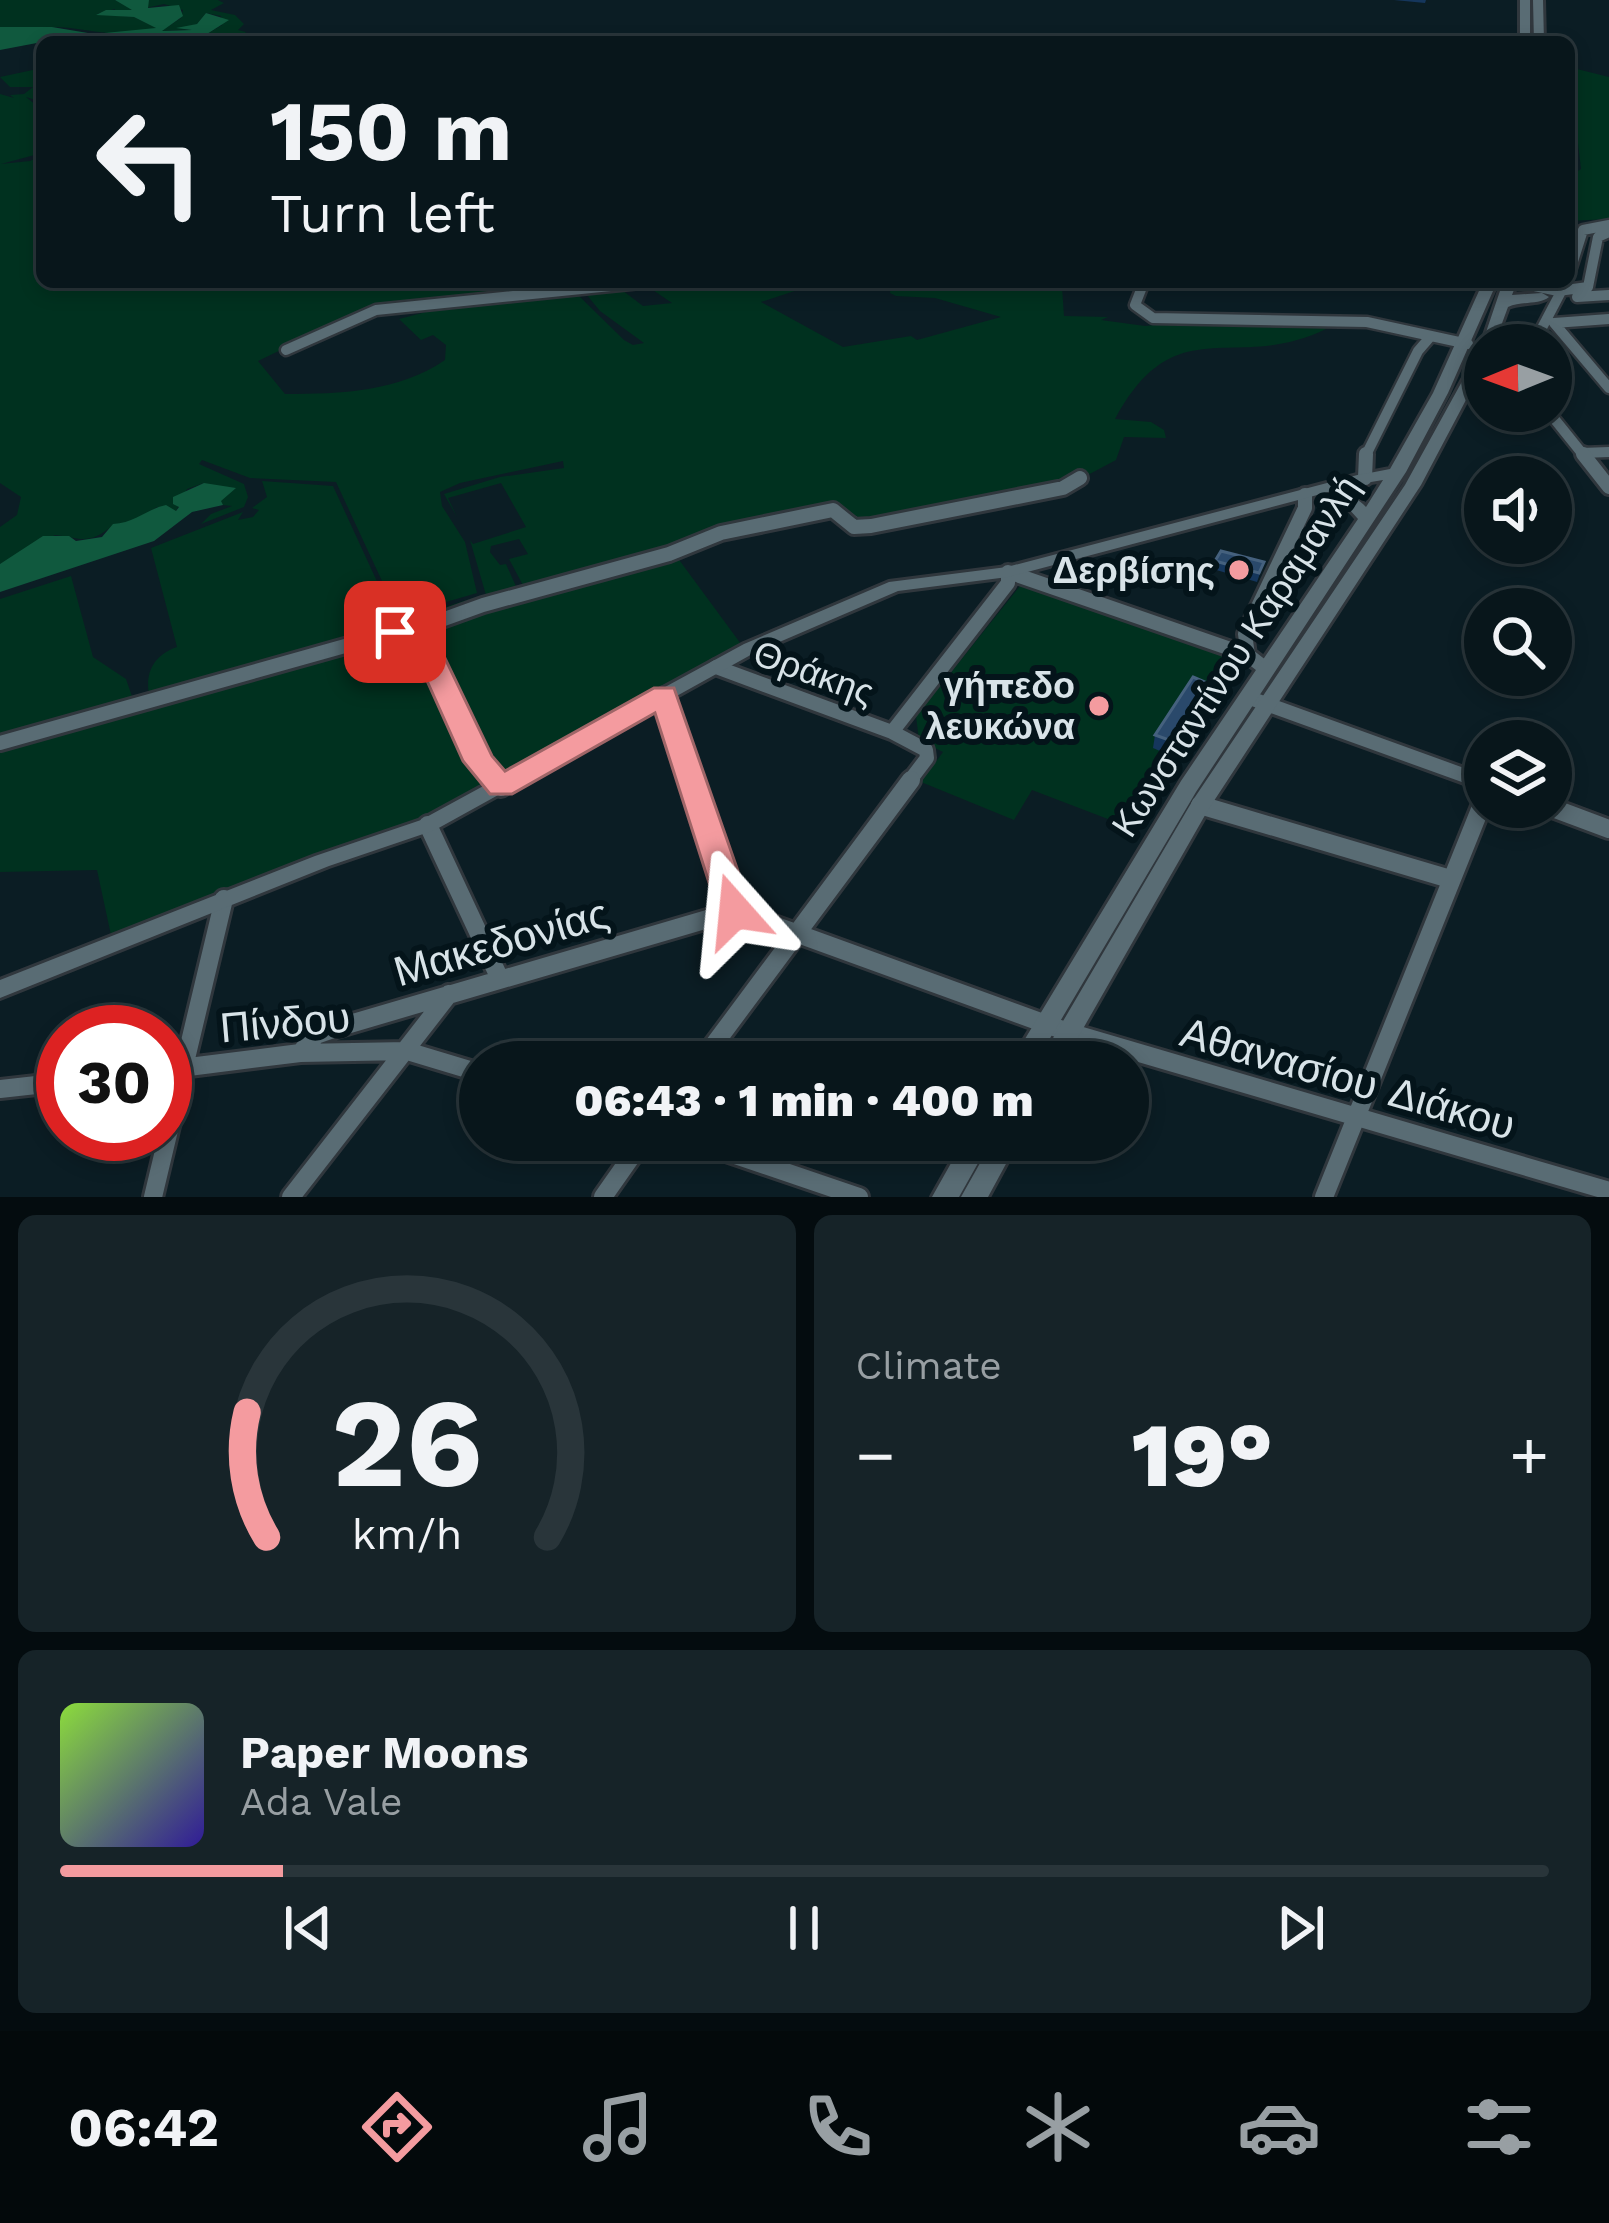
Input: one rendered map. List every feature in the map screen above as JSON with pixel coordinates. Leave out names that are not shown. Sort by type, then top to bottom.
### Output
[{"type":"main road","points":[[1525,0],[1525,36]]},
{"type":"main road","points":[[1538,0],[1539,36]]},
{"type":"main road","name":"Κωνσταντίνου Καραμανλή","points":[[1489,324],[1503,288]]},
{"type":"main road","points":[[1505,288],[1519,297],[1553,288]]},
{"type":"main road","name":"Κωνσταντίνου Καραμανλή","points":[[1063,1041],[1257,701],[1266,669],[1464,371]]},
{"type":"main road","name":"Κωνσταντίνου Καραμανλή","points":[[1035,1041],[1188,785],[1257,701],[1413,484],[1464,391]]},
{"type":"main road","points":[[1365,478],[1398,472]]},
{"type":"main road","points":[[1338,498],[1354,504],[1368,520]]},
{"type":"main road","points":[[945,1197],[966,1161]]},
{"type":"main road","points":[[974,1197],[994,1161]]},
{"type":"street","points":[[1575,287],[1588,287],[1598,237],[1609,229]]},
{"type":"street","points":[[1575,245],[1583,230],[1609,229]]},
{"type":"street","points":[[286,350],[371,311],[592,288]]},
{"type":"street","points":[[1142,288],[1136,305],[1153,318],[1355,321],[1464,343]]},
{"type":"street","points":[[1540,324],[1553,288],[1609,295]]},
{"type":"street","points":[[1609,319],[1554,322],[1609,388]]},
{"type":"street","points":[[1305,495],[1338,498],[1358,489],[1365,478],[1363,461],[1418,350],[1431,336]]},
{"type":"street","points":[[1565,432],[1609,487]]},
{"type":"street","points":[[1582,453],[1609,452]]},
{"type":"street","points":[[0,743],[352,642],[411,631],[728,533],[832,510],[854,527],[871,526],[1063,488],[1080,478]]},
{"type":"street","points":[[0,989],[224,899],[428,825],[716,667],[895,586],[1009,572],[1365,478]]},
{"type":"street","points":[[1248,655],[1245,634],[1305,508],[1305,495]]},
{"type":"street","points":[[1009,572],[1248,655],[1266,669]]},
{"type":"street","points":[[716,1041],[927,758],[926,750],[892,732],[1008,583],[1009,572]]},
{"type":"street","points":[[411,631],[421,636],[479,761],[501,787]]},
{"type":"street","name":"Θράκης","points":[[716,667],[892,732]]},
{"type":"street","points":[[664,695],[735,911],[797,932]]},
{"type":"street","points":[[1257,701],[1464,775]]},
{"type":"street","points":[[1200,805],[1450,879]]},
{"type":"street","points":[[1572,815],[1609,829]]},
{"type":"street","points":[[428,825],[500,979]]},
{"type":"street","points":[[1324,1197],[1472,828]]},
{"type":"street","points":[[192,1009],[224,899]]},
{"type":"street","name":"Μακεδονίας","points":[[300,1053],[316,1035],[735,911]]},
{"type":"street","name":"Αθανασίου Διάκου","points":[[797,932],[1045,1025],[1609,1191]]},
{"type":"street","points":[[291,1197],[449,994]]},
{"type":"street","name":"Πίνδου","points":[[192,1066],[300,1053],[407,1051],[459,1067]]},
{"type":"street","points":[[0,1089],[36,1085]]},
{"type":"street","points":[[153,1197],[159,1161]]},
{"type":"street","points":[[603,1197],[628,1161]]},
{"type":"street","points":[[753,1161],[860,1197]]},
{"type":"green space","points":[[0,0],[115,0],[134,10],[97,14],[134,17],[157,28],[130,34],[0,27]]},
{"type":"green space","points":[[115,0],[149,0],[148,8],[179,5],[183,16],[162,31],[192,30],[176,28],[197,24],[206,13],[229,20],[207,34],[218,36],[36,36],[36,43],[0,50],[0,27],[52,27],[94,34],[156,28],[134,17],[96,15],[132,10]]},
{"type":"green space","points":[[149,0],[218,0],[224,3],[211,10],[235,15],[244,24],[238,30],[246,32],[242,36],[207,34],[222,25],[221,16],[206,13],[197,24],[180,29],[196,29],[161,31],[181,18],[183,10],[164,4],[146,8]]},
{"type":"green space","points":[[1575,68],[1609,77],[1609,219],[1575,221],[1575,172],[1581,169]]},
{"type":"green space","points":[[36,69],[36,100],[26,97],[36,105],[36,155],[1,164],[36,158],[36,288],[562,288],[349,317],[258,361],[285,394],[368,389],[427,371],[445,360],[446,345],[433,335],[421,340],[399,319],[449,306],[576,293],[624,340],[633,345],[644,343],[600,311],[586,294],[613,288],[643,306],[672,303],[650,288],[804,288],[761,302],[843,347],[911,336],[917,340],[1001,317],[935,298],[896,296],[890,288],[1062,288],[1064,316],[1108,317],[1101,320],[1145,326],[1326,321],[1326,329],[1293,341],[1184,353],[1161,364],[1138,385],[1115,419],[1151,422],[1164,430],[1166,438],[1124,437],[1116,460],[1069,485],[856,526],[840,510],[671,547],[526,591],[509,559],[528,554],[519,539],[491,546],[490,552],[500,565],[506,564],[519,593],[488,602],[470,540],[473,544],[526,527],[501,483],[448,498],[457,517],[444,494],[500,477],[564,468],[563,461],[460,483],[440,492],[442,506],[465,542],[477,593],[405,614],[395,609],[336,482],[250,478],[202,460],[199,464],[244,484],[248,497],[244,507],[201,524],[211,514],[232,506],[223,505],[204,483],[187,489],[176,511],[157,507],[133,523],[113,525],[91,538],[55,535],[0,564],[0,527],[17,515],[21,497],[0,483],[0,94],[14,98],[10,95],[24,94],[33,87],[10,87],[0,77]]},
{"type":"green space","points":[[262,481],[333,486],[393,616],[417,616],[473,598],[478,601],[424,622],[149,695],[153,665],[177,647],[151,548],[243,512],[238,520],[253,517],[259,510],[252,508],[267,497]]},
{"type":"green space","points":[[204,483],[236,488],[221,501],[223,505],[192,512],[154,541],[0,592],[0,564],[43,536],[69,536],[76,541],[102,537],[113,524],[159,507],[176,511],[179,507],[173,504],[173,497]]},
{"type":"green space","points":[[677,557],[741,644],[510,775],[498,774],[427,633],[429,627]]},
{"type":"green space","points":[[71,576],[93,657],[126,679],[134,702],[0,737],[0,599]]},
{"type":"green space","points":[[1024,581],[1239,658],[1134,829],[1032,790],[1014,820],[921,782],[943,752],[919,740],[916,716]]},
{"type":"green space","points":[[389,635],[416,636],[491,782],[439,812],[111,935],[97,870],[0,872],[0,746]]},
{"type":"building","points":[[1221,551],[1264,562],[1259,573],[1215,561]]},
{"type":"building","points":[[1193,677],[1214,686],[1177,743],[1155,735]]},
{"type":"place","name":"Δερβίσης","points":[[1239,570]]},
{"type":"place","name":"γήπεδο λευκώνα","points":[[1099,706]]},
{"type":"route","points":[[395,632],[421,636],[479,761],[501,787],[664,695],[735,911]]}]
